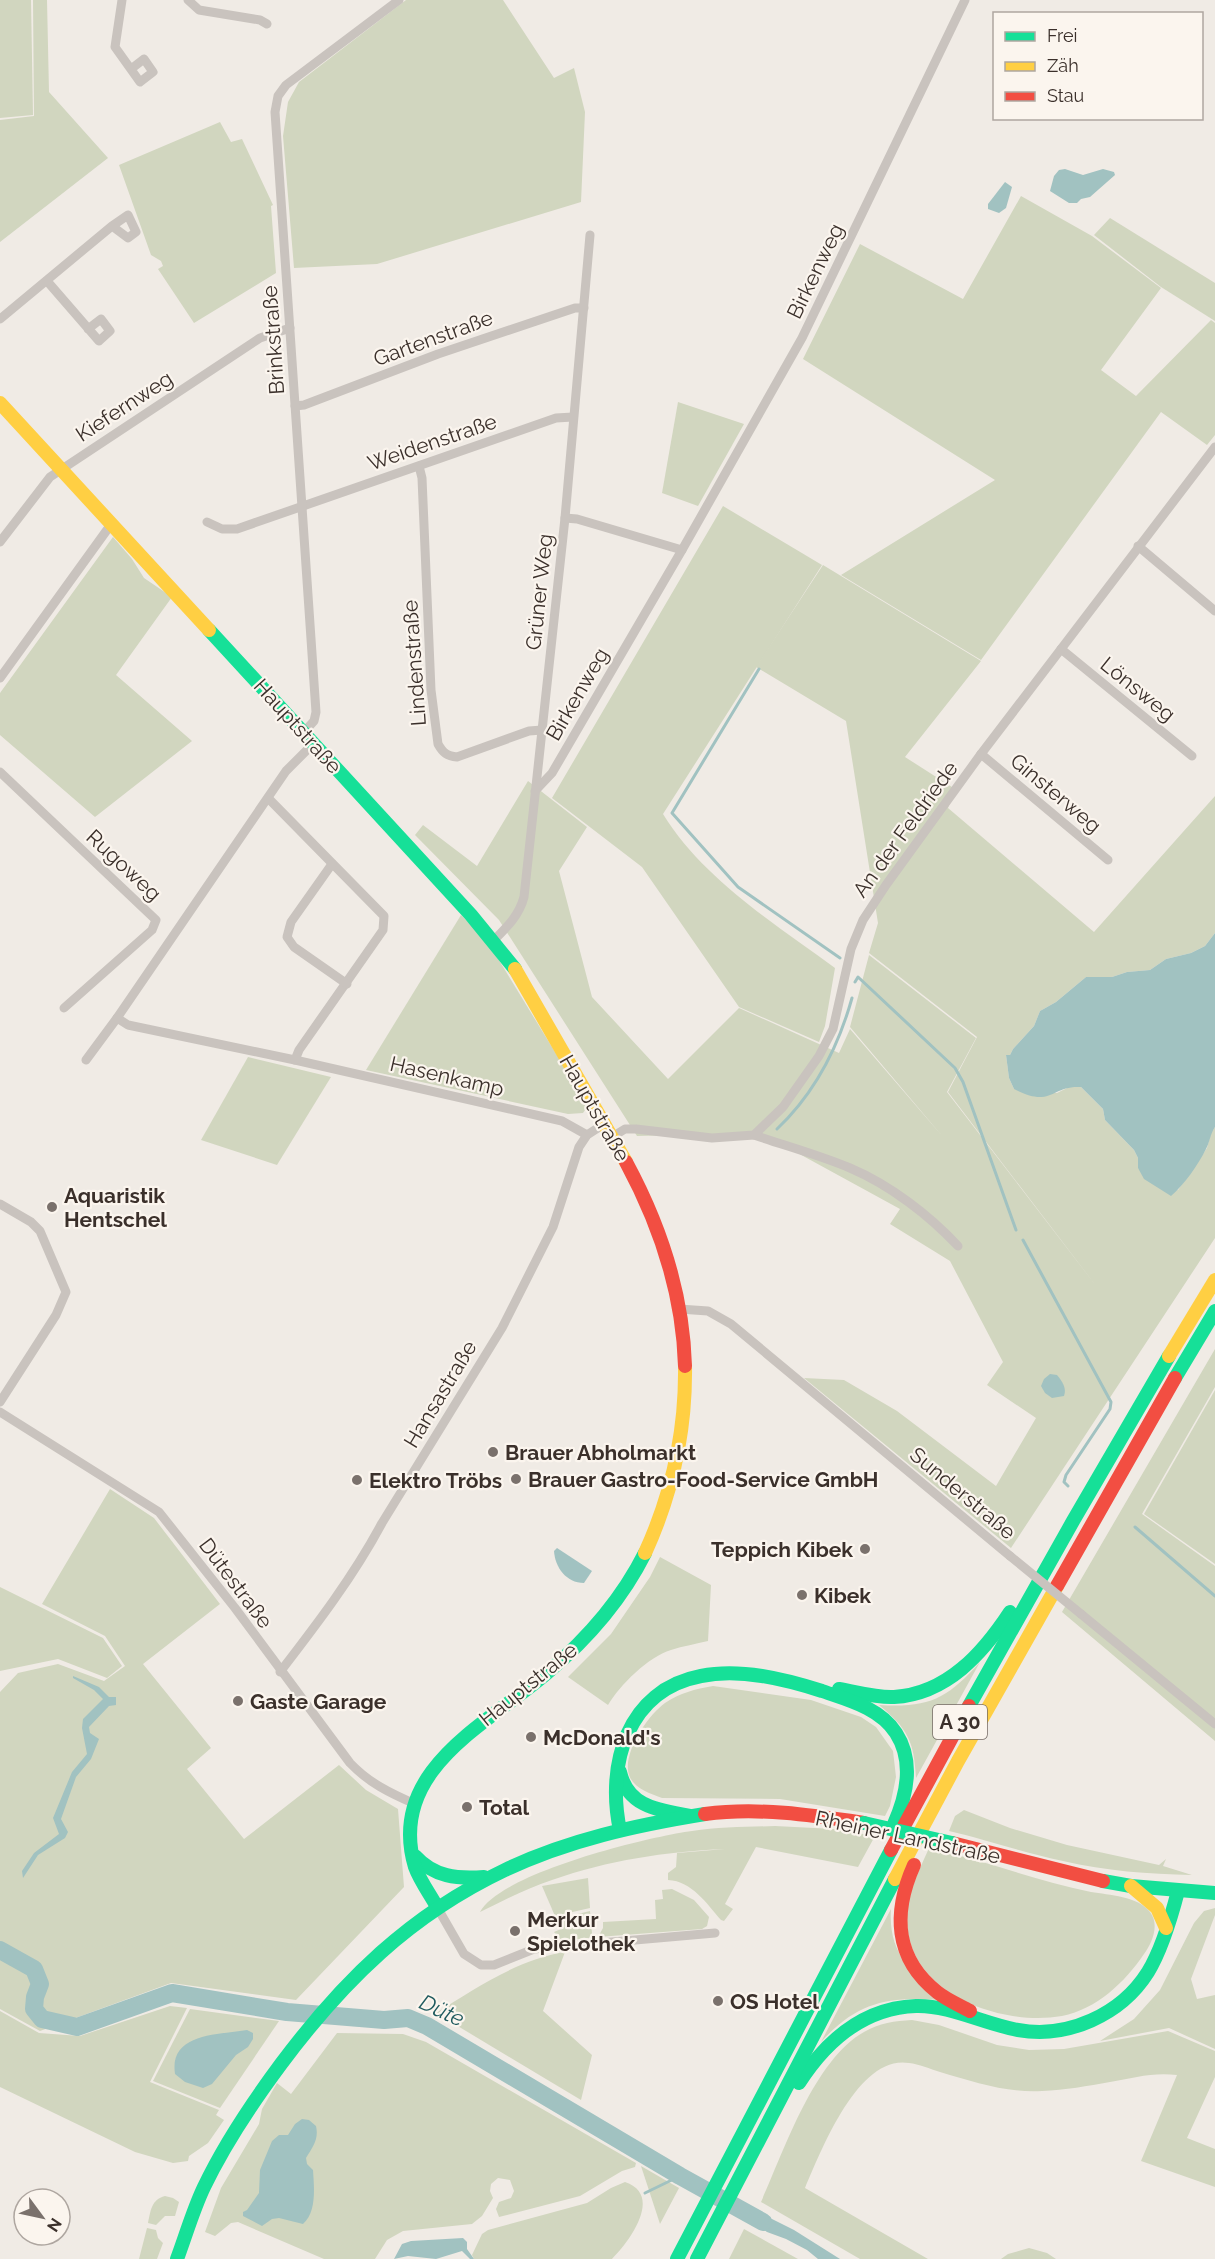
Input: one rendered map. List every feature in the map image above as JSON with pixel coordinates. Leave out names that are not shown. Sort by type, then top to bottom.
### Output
[{"type":"main road","name":"Hauptstraße","points":[[0,403],[304,732],[508,960],[534,1001],[640,1187],[661,1238],[672,1274],[679,1309],[686,1376],[682,1434],[664,1508],[640,1564],[623,1590],[575,1648],[532,1685],[460,1738],[434,1767],[415,1804],[410,1840],[415,1868],[437,1907]]},
{"type":"main road","name":"A 30","points":[[677,2259],[961,1720],[1063,1539],[1215,1280]]},
{"type":"main road","name":"A 30","points":[[697,2259],[958,1761],[1166,1393],[1215,1311]]},
{"type":"main road","points":[[806,1686],[892,1697],[928,1690],[944,1684],[958,1674],[985,1646],[1003,1623],[1045,1551],[1063,1539]]},
{"type":"main road","points":[[620,1830],[615,1809],[616,1774],[624,1740],[640,1713],[661,1694],[684,1680],[713,1673],[762,1676],[806,1686],[869,1708],[884,1719],[895,1732],[907,1761],[908,1786],[901,1809],[858,1896],[861,1907]]},
{"type":"main road","points":[[624,1740],[620,1774],[622,1783],[630,1795],[640,1803],[691,1816]]},
{"type":"main road","points":[[958,1761],[951,1791],[909,1874],[899,1905],[900,1933],[908,1958],[923,1978],[950,2000],[993,2023]]},
{"type":"main road","name":"Rheiner Landstraße","points":[[177,2259],[201,2194],[233,2133],[261,2091],[312,2022],[329,2003],[381,1950],[437,1907],[487,1877],[542,1852],[620,1830],[691,1816],[764,1811],[864,1823],[952,1843],[1060,1873],[1131,1886],[1215,1893]]},
{"type":"main road","points":[[410,1840],[414,1855],[422,1866],[432,1872],[445,1877],[465,1879],[487,1877]]},
{"type":"main road","points":[[1131,1886],[1157,1908],[1166,1928]]},
{"type":"main road","points":[[768,2121],[785,2107],[808,2069],[826,2046],[841,2031],[867,2017],[906,2007],[927,2007],[1032,2032],[1054,2032],[1089,2021],[1109,2010],[1128,1996],[1145,1976],[1159,1950],[1178,1891]]},
{"type":"street","points":[[122,0],[115,47],[131,69]]},
{"type":"street","points":[[188,0],[199,10],[260,20],[267,24]]},
{"type":"street","name":"Brinkstraße","points":[[304,732],[314,721],[316,712],[275,112],[278,96],[286,85],[399,0]]},
{"type":"street","name":"Birkenweg","points":[[535,791],[552,773],[802,338],[965,0]]},
{"type":"street","points":[[0,319],[112,226]]},
{"type":"street","name":"Grüner Weg","points":[[493,941],[508,926],[522,906],[565,518],[590,235]]},
{"type":"street","points":[[46,281],[88,329]]},
{"type":"street","name":"Gartenstraße","points":[[295,406],[304,405],[490,336],[575,308],[584,308]]},
{"type":"street","name":"Kiefernweg","points":[[0,542],[43,483],[61,469],[260,338],[290,328]]},
{"type":"street","name":"Weidenstraße","points":[[207,522],[222,529],[237,529],[556,418],[573,417]]},
{"type":"street","name":"An der Feldriede","points":[[754,1135],[783,1107],[819,1056],[834,1029],[851,949],[863,920],[886,885],[981,754],[1215,447]]},
{"type":"street","name":"Lindenstraße","points":[[419,466],[422,478],[431,690],[438,744],[442,752],[450,757],[457,757],[529,732],[542,730]]},
{"type":"street","points":[[565,518],[577,519],[682,550]]},
{"type":"street","points":[[0,678],[112,523]]},
{"type":"street","points":[[1138,546],[1215,611]]},
{"type":"street","name":"Lönsweg","points":[[1061,649],[1192,756]]},
{"type":"street","points":[[86,1060],[286,771],[314,743]]},
{"type":"street","name":"Ginsterweg","points":[[981,754],[1108,860]]},
{"type":"street","name":"Rugoweg","points":[[0,772],[156,920],[152,930],[64,1008]]},
{"type":"street","points":[[268,798],[384,916],[383,930],[299,1050],[295,1060]]},
{"type":"street","points":[[332,864],[291,922],[287,937],[294,947],[347,984]]},
{"type":"street","name":"Hasenkamp","points":[[117,1018],[128,1025],[295,1060],[562,1121],[587,1135]]},
{"type":"street","points":[[587,1135],[604,1124]]},
{"type":"street","points":[[612,1137],[625,1129],[712,1138],[754,1135],[850,1168],[894,1193],[942,1228],[958,1246]]},
{"type":"street","name":"Hansastraße","points":[[280,1672],[323,1617],[365,1556],[502,1328],[553,1227],[579,1148],[587,1135]]},
{"type":"street","points":[[0,1204],[31,1222],[40,1231],[66,1292],[52,1321],[0,1402]]},
{"type":"street","name":"Sunderstraße","points":[[679,1309],[708,1311],[731,1324],[1010,1557],[1215,1724]]},
{"type":"street","name":"Dütestraße","points":[[0,1412],[159,1512],[235,1608],[280,1672],[362,1777],[379,1788],[415,1804]]},
{"type":"street","points":[[437,1907],[464,1954],[481,1965],[494,1965],[534,1949],[715,1933]]},
{"type":"green space","points":[[0,0],[31,0],[33,115],[0,118]]},
{"type":"green space","points":[[33,0],[47,0],[49,92],[108,158],[0,242],[0,120],[34,116]]},
{"type":"green space","points":[[406,0],[503,0],[554,78],[574,68],[585,112],[581,202],[377,264],[294,268],[283,136],[288,102],[299,82]]},
{"type":"green space","points":[[220,122],[231,142],[242,139],[273,205],[271,206],[276,273],[194,323],[158,269],[163,266],[161,261],[151,255],[119,165]]},
{"type":"green space","points":[[1021,196],[1092,236],[1161,288],[1101,370],[1136,396],[1211,320],[1215,323],[1215,435],[1207,445],[1161,412],[981,660],[841,575],[995,480],[803,359],[860,244],[963,299]]},
{"type":"green space","points":[[1110,218],[1215,283],[1215,321],[1161,287],[1094,235]]},
{"type":"green space","points":[[678,402],[744,424],[698,506],[662,493]]},
{"type":"green space","points":[[723,506],[822,565],[663,814],[679,837],[719,880],[835,968],[825,1026],[819,1042],[739,1007],[642,867],[552,798]]},
{"type":"green space","points":[[113,537],[132,559],[144,578],[172,597],[116,675],[192,741],[95,817],[0,735],[0,693]]},
{"type":"green space","points":[[823,565],[981,661],[905,757],[955,789],[948,808],[1094,932],[1215,796],[1215,933],[1205,946],[1191,953],[1166,959],[1150,970],[1127,972],[1112,977],[1086,977],[1056,1002],[1040,1011],[1034,1026],[1010,1055],[1006,1055],[1009,1078],[1014,1089],[1057,1093],[1071,1086],[1081,1087],[1103,1109],[1105,1120],[1134,1150],[1138,1158],[1138,1168],[1178,1190],[1207,1148],[1215,1127],[1215,1238],[1011,1548],[804,1378],[844,1380],[897,1411],[996,1486],[1036,1418],[987,1385],[1003,1362],[950,1261],[890,1224],[900,1209],[761,1133],[637,1136],[499,920],[415,835],[423,825],[477,866],[528,781],[587,827],[559,871],[592,997],[668,1079],[739,1008],[839,1053],[850,1029],[943,1137],[850,1027],[869,955],[976,1038],[947,1092],[1100,1291],[948,1092],[977,1037],[869,953],[878,923],[846,721],[756,667]]},
{"type":"green space","points":[[461,915],[486,939],[588,1106],[583,1113],[568,1114],[366,1070]]},
{"type":"green space","points":[[248,1057],[331,1077],[277,1165],[201,1140]]},
{"type":"green space","points":[[1215,1349],[1215,1387],[1142,1514],[1215,1566],[1215,1741],[1062,1612]]},
{"type":"green space","points":[[1215,1390],[1215,1564],[1144,1514]]},
{"type":"green space","points":[[110,1489],[154,1518],[220,1604],[143,1664],[211,1748],[187,1769],[244,1839],[339,1765],[366,1790],[398,1809],[404,1887],[296,2000],[171,1983],[40,2031],[0,2009],[0,1692],[18,1673],[58,1664],[104,1681],[125,1666],[105,1636],[42,1604]]},
{"type":"green space","points":[[660,1557],[711,1585],[708,1641],[671,1650],[653,1659],[627,1681],[608,1705],[568,1677],[611,1634],[650,1577]]},
{"type":"green space","points":[[0,1587],[103,1638],[122,1666],[107,1678],[58,1659],[0,1671]]},
{"type":"green space","points":[[980,1662],[916,1778],[908,1737],[897,1721],[879,1705],[911,1705],[936,1699],[957,1685]]},
{"type":"green space","points":[[713,1686],[811,1700],[861,1717],[876,1727],[893,1751],[896,1777],[890,1806],[885,1816],[780,1799],[662,1798],[634,1784],[629,1775],[629,1756],[638,1735],[651,1716],[671,1700],[688,1692]]},
{"type":"green space","points":[[964,1810],[1010,1828],[1067,1845],[1159,1865],[1166,1859],[1163,1866],[1192,1875],[1095,1867],[1034,1854],[949,1831],[955,1816]]},
{"type":"green space","points":[[775,1826],[834,1829],[875,1836],[858,1867],[756,1847],[725,1904],[733,1909],[724,1921],[692,1889],[677,1881],[668,1880],[668,1873],[676,1867],[677,1853],[725,1849],[680,1852],[658,1855],[594,1867],[533,1887],[480,1912],[493,1898],[516,1884],[544,1871],[611,1849],[692,1831]]},
{"type":"green space","points":[[929,1848],[1071,1887],[1131,1899],[1145,1907],[1153,1917],[1155,1928],[1152,1939],[1147,1950],[1119,1984],[1098,2001],[1075,2012],[1062,2016],[1037,2018],[1011,2016],[960,1999],[939,1984],[922,1966],[911,1943],[907,1917],[909,1899]]},
{"type":"green space","points":[[588,1878],[590,1908],[555,1916],[542,1886]]},
{"type":"green space","points":[[672,1889],[694,1900],[709,1917],[707,1926],[702,1929],[598,1937],[603,1928],[603,1922],[656,1919],[655,1900],[663,1899],[662,1890]]},
{"type":"green space","points":[[1215,1908],[1215,1915],[1191,1979],[1197,1999],[1215,1995],[1215,2049],[1169,2028],[1100,2041],[1134,2019],[1160,1990],[1194,1923],[1204,1911]]},
{"type":"green space","points":[[891,1909],[891,1925],[897,1949],[910,1969],[938,2000],[903,1999],[874,2005],[847,2018],[821,2042]]},
{"type":"green space","points":[[590,1911],[592,1933],[589,1938],[562,1941],[554,1932],[561,1929],[557,1919]]},
{"type":"green space","points":[[565,1952],[543,2011],[592,2055],[581,2100],[436,2013],[515,1968]]},
{"type":"green space","points":[[170,2006],[187,2008],[150,2082],[219,2110],[216,2115],[224,2120],[208,2143],[189,2156],[188,2161],[173,2163],[135,2152],[0,2087],[0,2011],[39,2033],[80,2036]]},
{"type":"green space","points":[[190,2009],[279,2021],[220,2108],[153,2081]]},
{"type":"green space","points":[[912,2020],[939,2025],[997,2045],[1029,2050],[1064,2049],[1168,2031],[1215,2051],[1215,2077],[1187,2138],[1215,2149],[1215,2187],[1141,2161],[1177,2075],[1151,2075],[1068,2089],[1029,2091],[990,2086],[909,2063],[891,2064],[873,2074],[858,2089],[831,2130],[805,2188],[928,2259],[860,2259],[761,2202],[802,2108],[830,2063],[846,2045],[875,2026]]},
{"type":"green space","points":[[337,2033],[403,2034],[426,2042],[636,2163],[635,2167],[622,2171],[580,2196],[499,2217],[496,2209],[499,2202],[511,2198],[514,2191],[510,2180],[498,2178],[491,2184],[490,2191],[493,2198],[482,2216],[472,2224],[403,2231],[387,2240],[375,2259],[324,2259],[238,2222],[231,2223],[215,2236],[205,2232],[221,2188],[259,2124],[262,2109],[277,2083],[291,2094]]},
{"type":"green space","points":[[641,2166],[679,2188],[660,2224]]},
{"type":"green space","points":[[625,2182],[636,2188],[642,2197],[643,2208],[634,2231],[612,2259],[474,2259],[472,2255],[482,2234],[488,2230],[587,2203]]},
{"type":"green space","points":[[165,2196],[179,2202],[175,2216],[165,2216],[156,2225],[148,2223],[154,2203]]},
{"type":"green space","points":[[147,2228],[156,2230],[158,2238],[163,2243],[157,2259],[139,2259]]},
{"type":"green space","points":[[744,2229],[798,2259],[729,2259]]},
{"type":"green space","points":[[1029,2248],[1047,2253],[1056,2259],[1001,2259],[1008,2254]]},
{"type":"water","points":[[1065,169],[1083,175],[1103,169],[1114,172],[1115,175],[1090,197],[1081,199],[1077,203],[1069,203],[1050,191],[1054,176],[1059,170]]},
{"type":"water","points":[[1005,182],[1012,187],[1006,208],[999,213],[988,209],[988,204]]},
{"type":"water","points":[[1215,933],[1215,1127],[1199,1162],[1186,1181],[1171,1196],[1144,1179],[1138,1168],[1138,1158],[1134,1150],[1105,1120],[1103,1109],[1081,1087],[1063,1089],[1044,1097],[1027,1095],[1014,1089],[1009,1078],[1006,1055],[1010,1055],[1034,1026],[1040,1011],[1056,1002],[1086,977],[1112,977],[1127,972],[1150,970],[1166,959],[1191,953],[1205,946]]},
{"type":"water","points":[[1050,1374],[1057,1375],[1061,1380],[1064,1396],[1052,1398],[1045,1393],[1041,1386]]},
{"type":"water","points":[[557,1548],[592,1571],[584,1583],[567,1577],[559,1568],[554,1551]]},
{"type":"water","points":[[73,1676],[99,1687],[109,1697],[116,1697],[116,1705],[109,1706],[89,1727],[90,1733],[99,1739],[91,1759],[76,1777],[61,1819],[68,1832],[65,1838],[38,1855],[23,1878],[22,1871],[34,1853],[59,1834],[53,1818],[72,1772],[87,1754],[82,1728],[83,1719],[103,1699]]},
{"type":"water","points":[[247,2030],[253,2033],[253,2039],[248,2047],[236,2055],[212,2084],[203,2088],[185,2082],[175,2074],[175,2061],[187,2043],[209,2035]]},
{"type":"water","points":[[302,2119],[309,2120],[316,2126],[317,2131],[315,2143],[306,2158],[307,2164],[313,2170],[314,2199],[311,2213],[303,2224],[279,2218],[272,2219],[262,2226],[243,2216],[243,2212],[259,2193],[260,2170],[272,2141],[279,2135],[288,2135],[295,2124]]},
{"type":"water","points":[[747,2204],[840,2259],[818,2259],[807,2250],[767,2232],[742,2215]]},
{"type":"water","points":[[463,2238],[474,2259],[470,2259],[462,2251],[436,2259],[408,2256],[394,2259],[402,2244],[411,2241]]},
{"type":"waterway","points":[[759,669],[672,813],[738,887],[840,958]]},
{"type":"waterway","points":[[855,982],[858,977],[955,1068],[963,1082],[1016,1230]]},
{"type":"waterway","points":[[777,1129],[803,1100],[824,1069],[840,1034],[852,998]]},
{"type":"waterway","points":[[1023,1240],[1111,1402],[1110,1409],[1066,1475],[1064,1482],[1068,1486]]},
{"type":"waterway","points":[[1135,1527],[1215,1596]]},
{"type":"waterway","name":"Düte","points":[[0,1950],[34,1969],[40,1984],[35,1997],[34,2009],[42,2019],[77,2027],[172,1993],[287,2012],[384,2020],[408,2018],[427,2026],[680,2176],[763,2222]]},
{"type":"waterway","points":[[645,2193],[680,2176]]},
{"type":"traffic: fast","points":[[209,630],[471,915],[515,969]]},
{"type":"traffic: fast","points":[[1175,1378],[1215,1311]]},
{"type":"traffic: fast","points":[[969,1706],[1169,1356]]},
{"type":"traffic: fast","points":[[437,1907],[415,1867],[410,1833],[415,1803],[428,1776],[472,1731],[547,1673],[576,1647],[614,1602],[645,1553]]},
{"type":"traffic: fast","points":[[839,1689],[873,1696],[894,1697],[931,1688],[962,1669],[988,1642],[1010,1612]]},
{"type":"traffic: fast","points":[[620,1830],[616,1805],[616,1780],[620,1756],[639,1714],[655,1697],[676,1684],[701,1676],[731,1673],[793,1682],[822,1691],[863,1706],[889,1724],[902,1744],[907,1766],[905,1790],[894,1824]]},
{"type":"traffic: fast","points":[[620,1772],[624,1784],[638,1800],[657,1809],[691,1816]]},
{"type":"traffic: fast","points":[[177,2259],[204,2187],[249,2108],[329,2005],[354,1978],[409,1929],[471,1888],[529,1859],[603,1835],[705,1814]]},
{"type":"traffic: fast","points":[[864,1823],[952,1843]]},
{"type":"traffic: fast","points":[[677,2259],[891,1850]]},
{"type":"traffic: fast","points":[[415,1856],[430,1868],[446,1875],[464,1878],[484,1877]]},
{"type":"traffic: fast","points":[[697,2259],[895,1879]]},
{"type":"traffic: fast","points":[[1103,1881],[1131,1886],[1215,1893]]},
{"type":"traffic: fast","points":[[799,2083],[821,2054],[848,2030],[863,2020],[897,2008],[916,2006],[942,2008],[1005,2027],[1037,2032],[1074,2027],[1108,2012],[1137,1987],[1148,1972],[1162,1943],[1178,1891]]},
{"type":"traffic: slow","points":[[0,403],[209,630]]},
{"type":"traffic: slow","points":[[515,969],[626,1162]]},
{"type":"traffic: slow","points":[[1169,1356],[1215,1280]]},
{"type":"traffic: slow","points":[[645,1553],[663,1508],[676,1462],[683,1415],[685,1366]]},
{"type":"traffic: slow","points":[[895,1879],[958,1761],[1057,1586]]},
{"type":"traffic: slow","points":[[1131,1886],[1157,1908],[1166,1928]]},
{"type":"traffic: jam","points":[[626,1162],[649,1210],[667,1261],[680,1313],[685,1366]]},
{"type":"traffic: jam","points":[[1057,1586],[1175,1378]]},
{"type":"traffic: jam","points":[[891,1850],[969,1706]]},
{"type":"traffic: jam","points":[[705,1814],[765,1812],[864,1823]]},
{"type":"traffic: jam","points":[[952,1843],[1103,1881]]},
{"type":"traffic: jam","points":[[914,1865],[907,1883],[901,1917],[905,1949],[923,1979],[941,1995],[970,2011]]},
{"type":"place","name":"Aquaristik Hentschel","points":[[52,1207]]},
{"type":"place","name":"Brauer Abholmarkt","points":[[493,1452]]},
{"type":"place","name":"Brauer Gastro-Food-Service GmbH","points":[[516,1479]]},
{"type":"place","name":"Elektro Tröbs","points":[[357,1480]]},
{"type":"place","name":"Teppich Kibek","points":[[865,1549]]},
{"type":"place","name":"Kibek","points":[[802,1595]]},
{"type":"place","name":"Gaste Garage","points":[[238,1701]]},
{"type":"place","name":"McDonald's","points":[[531,1737]]},
{"type":"place","name":"Total","points":[[467,1807]]},
{"type":"place","name":"Merkur Spielothek","points":[[515,1931]]},
{"type":"place","name":"OS Hotel","points":[[718,2001]]}]
